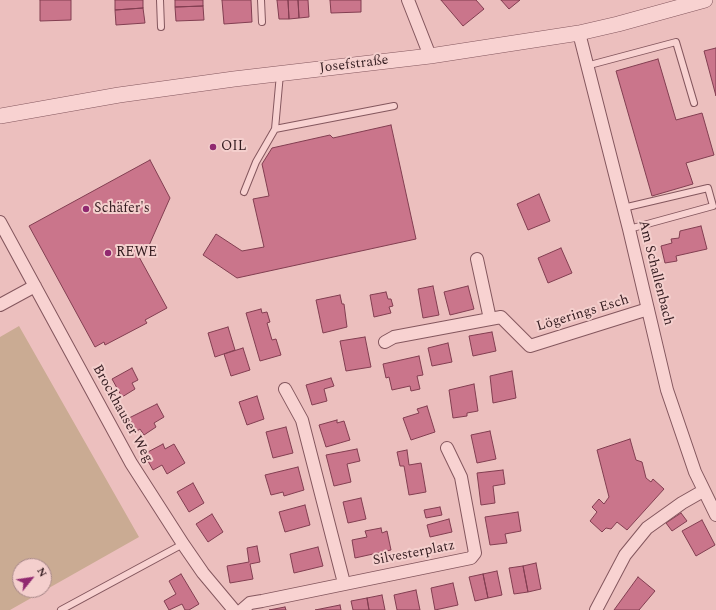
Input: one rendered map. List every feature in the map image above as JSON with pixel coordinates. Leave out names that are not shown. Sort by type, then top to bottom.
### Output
[{"type":"street","points":[[408,0],[430,56]]},
{"type":"street","name":"Josefstraße","points":[[0,116],[119,95],[430,56],[579,33],[705,0]]},
{"type":"street","name":"Am Schallenbach","points":[[579,33],[586,66],[629,229],[667,390],[703,492],[716,515]]},
{"type":"street","name":"Brockhauser Weg","points":[[0,222],[131,463],[203,573],[234,610]]},
{"type":"street","points":[[477,259],[490,319]]},
{"type":"street","points":[[0,305],[35,286]]},
{"type":"street","name":"Lögerings Esch","points":[[385,342],[394,337],[501,318],[530,346],[648,309]]},
{"type":"street","points":[[284,389],[302,420],[344,583]]},
{"type":"street","name":"Silvesterplatz","points":[[242,610],[250,603],[471,558],[475,553],[461,477],[447,448]]},
{"type":"street","points":[[596,610],[625,555],[647,528],[682,503],[703,492]]},
{"type":"lane","points":[[160,0],[161,27]]},
{"type":"lane","points":[[262,0],[262,22]]},
{"type":"lane","points":[[586,66],[676,42],[694,103]]},
{"type":"lane","points":[[244,192],[256,162],[276,129],[280,74]]},
{"type":"lane","points":[[276,129],[394,106]]},
{"type":"lane","points":[[623,208],[708,188],[714,206],[629,229]]},
{"type":"lane","points":[[61,610],[183,544]]},
{"type":"shaded area","points":[[19,326],[139,537],[52,586],[52,558],[12,558],[12,598],[31,598],[10,610],[0,610],[0,337]]},
{"type":"building","points":[[40,0],[71,0],[71,20],[40,21]]},
{"type":"building","points":[[115,0],[143,0],[143,8],[115,10]]},
{"type":"building","points":[[175,0],[203,0],[203,6],[175,7]]},
{"type":"building","points":[[222,0],[251,0],[252,22],[224,24]]},
{"type":"building","points":[[277,0],[288,0],[289,19],[279,19]]},
{"type":"building","points":[[288,0],[298,0],[299,18],[289,19]]},
{"type":"building","points":[[298,0],[308,0],[309,17],[299,18]]},
{"type":"building","points":[[330,0],[361,0],[361,12],[331,13]]},
{"type":"building","points":[[441,0],[476,0],[484,9],[463,26]]},
{"type":"building","points":[[501,0],[520,0],[509,9]]},
{"type":"building","points":[[203,6],[204,20],[176,21],[175,7]]},
{"type":"building","points":[[143,8],[145,23],[116,25],[115,10]]},
{"type":"building","points":[[716,48],[716,96],[704,51]]},
{"type":"building","points":[[658,59],[676,120],[702,113],[714,155],[686,163],[693,184],[652,196],[616,71]]},
{"type":"building","points":[[391,125],[416,239],[237,278],[203,255],[216,234],[242,251],[264,247],[253,199],[269,196],[262,164],[272,148],[330,135],[333,138]]},
{"type":"building","points":[[150,160],[170,198],[147,250],[138,255],[167,308],[145,320],[147,323],[105,345],[104,342],[95,347],[29,226]]},
{"type":"building","points":[[539,194],[550,221],[528,230],[517,204]]},
{"type":"building","points":[[701,226],[707,249],[676,256],[677,261],[665,263],[661,246],[672,243],[671,239],[679,238],[680,231]]},
{"type":"building","points":[[561,248],[572,273],[548,283],[538,258]]},
{"type":"building","points":[[433,286],[439,315],[423,318],[418,289]]},
{"type":"building","points":[[468,286],[474,309],[450,315],[444,292]]},
{"type":"building","points":[[386,292],[388,299],[391,299],[393,306],[389,307],[391,313],[374,317],[370,295]]},
{"type":"building","points":[[340,295],[342,304],[344,304],[347,327],[323,333],[316,300]]},
{"type":"building","points":[[261,309],[262,313],[267,312],[270,322],[267,323],[272,340],[276,339],[281,355],[260,361],[246,313]]},
{"type":"building","points":[[228,327],[235,350],[215,357],[208,333]]},
{"type":"building","points":[[492,332],[496,351],[473,356],[469,336]]},
{"type":"building","points":[[365,337],[371,367],[346,371],[340,341]]},
{"type":"building","points":[[448,343],[452,362],[432,366],[428,348]]},
{"type":"building","points":[[243,348],[250,370],[231,376],[224,354]]},
{"type":"building","points":[[419,356],[423,375],[417,376],[420,389],[411,391],[410,386],[392,390],[389,377],[386,378],[383,364]]},
{"type":"building","points":[[132,368],[138,380],[132,383],[135,389],[122,397],[112,379]]},
{"type":"building","points":[[512,371],[516,398],[493,403],[490,376]]},
{"type":"building","points":[[331,378],[334,386],[324,389],[327,401],[312,405],[306,385]]},
{"type":"building","points":[[474,384],[478,411],[467,413],[467,416],[453,418],[449,390]]},
{"type":"building","points":[[257,396],[264,419],[247,425],[239,402]]},
{"type":"building","points":[[157,404],[164,417],[154,423],[156,427],[144,435],[140,429],[137,431],[129,418]]},
{"type":"building","points":[[427,406],[435,432],[411,440],[403,418],[419,413],[417,409]]},
{"type":"building","points":[[337,420],[337,423],[344,421],[350,440],[326,447],[319,425]]},
{"type":"building","points":[[286,427],[293,453],[273,458],[266,432]]},
{"type":"building","points":[[490,431],[496,459],[477,463],[471,435]]},
{"type":"building","points":[[630,439],[636,460],[642,462],[646,478],[651,482],[653,479],[664,489],[627,530],[617,522],[611,529],[606,528],[602,532],[590,521],[597,512],[592,507],[599,499],[604,504],[609,497],[597,450]]},
{"type":"building","points":[[163,444],[165,449],[174,444],[185,463],[167,474],[162,465],[153,470],[144,454]]},
{"type":"building","points":[[357,449],[360,461],[347,464],[351,482],[334,486],[326,455]]},
{"type":"building","points":[[407,450],[409,465],[421,463],[426,492],[409,495],[404,466],[400,466],[397,452]]},
{"type":"building","points":[[298,467],[304,490],[284,496],[283,492],[271,495],[265,475]]},
{"type":"building","points":[[503,470],[505,484],[493,486],[495,503],[481,505],[477,473]]},
{"type":"building","points":[[193,483],[204,503],[189,512],[177,492]]},
{"type":"building","points":[[361,498],[366,519],[348,523],[343,502]]},
{"type":"building","points":[[305,505],[310,525],[285,532],[279,512]]},
{"type":"building","points":[[440,507],[442,515],[426,518],[424,510]]},
{"type":"building","points":[[518,512],[521,531],[505,534],[507,543],[490,545],[485,517]]},
{"type":"building","points":[[681,513],[687,521],[672,531],[666,523]]},
{"type":"building","points":[[212,514],[223,532],[208,542],[196,524]]},
{"type":"building","points":[[449,519],[452,532],[430,537],[427,525]]},
{"type":"building","points":[[702,520],[715,545],[696,556],[682,531]]},
{"type":"building","points":[[381,528],[382,533],[387,531],[391,550],[355,558],[352,540],[367,537],[365,531]]},
{"type":"building","points":[[257,546],[260,562],[250,564],[253,579],[230,583],[227,566],[249,562],[247,548]]},
{"type":"building","points":[[318,547],[323,566],[294,573],[290,554]]},
{"type":"building","points":[[536,563],[541,589],[528,592],[523,566]]},
{"type":"building","points":[[523,566],[528,592],[514,594],[509,568]]},
{"type":"building","points":[[497,571],[502,595],[488,598],[483,574]]},
{"type":"building","points":[[181,574],[199,604],[189,610],[185,610],[182,604],[169,610],[164,601],[176,594],[169,581]]},
{"type":"building","points":[[483,574],[488,598],[475,601],[469,577]]},
{"type":"building","points":[[638,577],[655,591],[639,610],[614,610]]},
{"type":"building","points":[[453,583],[458,605],[435,610],[431,588]]},
{"type":"building","points":[[416,590],[420,610],[397,610],[394,595]]},
{"type":"building","points":[[382,595],[385,610],[369,610],[367,598]]},
{"type":"building","points":[[367,598],[369,610],[353,610],[351,601]]},
{"type":"building","points":[[340,605],[341,610],[315,610]]},
{"type":"building","points":[[285,607],[286,610],[269,610]]},
{"type":"place","name":"OIL","points":[[213,147]]},
{"type":"place","name":"Schäfer's","points":[[86,209]]},
{"type":"place","name":"REWE","points":[[108,253]]}]
